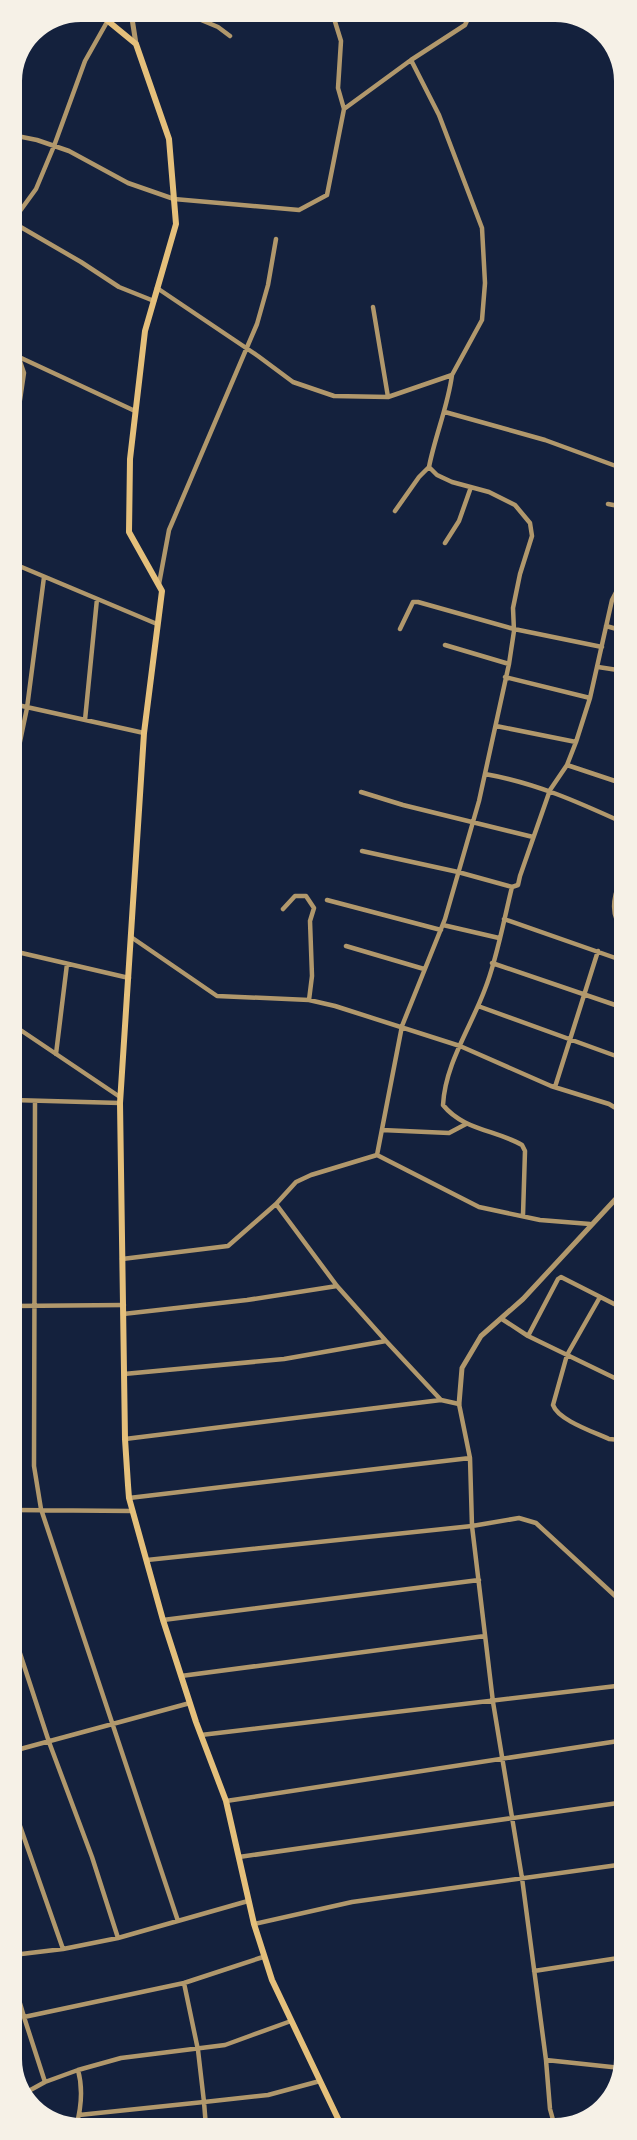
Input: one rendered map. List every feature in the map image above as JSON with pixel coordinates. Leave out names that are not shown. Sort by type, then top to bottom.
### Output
[{"type":"main road","points":[[107,22],[136,44],[169,139],[176,224],[145,331],[130,459],[129,532],[162,591],[144,734],[120,1100],[125,1439],[129,1498],[163,1620],[201,1735],[226,1801],[263,1957],[337,2118]]},
{"type":"street","points":[[22,210],[36,189],[85,61],[107,22]]},
{"type":"street","points":[[133,22],[136,44]]},
{"type":"street","points":[[207,22],[230,36]]},
{"type":"street","points":[[22,138],[69,151],[128,183],[174,199],[299,210],[327,195],[344,109],[338,88],[341,41],[335,23]]},
{"type":"street","points":[[344,109],[411,60],[465,26],[466,23]]},
{"type":"street","points":[[395,511],[429,467],[452,375],[482,320],[485,283],[482,228],[439,115],[411,60]]},
{"type":"street","points":[[22,228],[119,287],[154,300]]},
{"type":"street","points":[[158,584],[169,530],[257,324],[268,285],[276,239]]},
{"type":"street","points":[[157,288],[293,382],[334,396],[388,397],[452,375]]},
{"type":"street","points":[[373,307],[388,397]]},
{"type":"street","points":[[22,358],[135,411]]},
{"type":"street","points":[[22,367],[24,373],[22,386]]},
{"type":"street","points":[[444,412],[545,440],[615,466]]},
{"type":"street","points":[[377,1155],[402,1026],[442,928],[485,774],[514,629],[513,608],[519,574],[532,536],[530,523],[515,505],[489,492],[437,475],[429,467]]},
{"type":"street","points":[[445,543],[459,521],[471,488]]},
{"type":"street","points":[[608,504],[615,505]]},
{"type":"street","points":[[22,567],[157,624]]},
{"type":"street","points":[[22,732],[45,577]]},
{"type":"street","points":[[362,851],[458,872],[512,887],[518,885],[519,876],[550,790],[567,765],[576,742],[590,698],[615,594]]},
{"type":"street","points":[[85,720],[97,599]]},
{"type":"street","points":[[400,629],[413,602],[514,629],[602,647]]},
{"type":"street","points":[[606,626],[615,628]]},
{"type":"street","points":[[445,645],[508,664]]},
{"type":"street","points":[[598,666],[615,669]]},
{"type":"street","points":[[505,677],[590,698]]},
{"type":"street","points":[[22,707],[144,734]]},
{"type":"street","points":[[496,726],[576,742]]},
{"type":"street","points":[[567,765],[615,781]]},
{"type":"street","points":[[485,774],[509,778],[550,790],[615,819]]},
{"type":"street","points":[[361,792],[403,805],[472,820],[533,837]]},
{"type":"street","points":[[512,887],[486,988],[453,1061],[443,1096],[443,1105],[451,1115],[466,1124],[522,1145],[525,1151],[522,1188],[523,1215]]},
{"type":"street","points":[[283,909],[295,896],[306,896],[314,908],[310,921],[312,976],[309,1000]]},
{"type":"street","points":[[615,896],[613,909],[615,915]]},
{"type":"street","points":[[327,900],[442,928],[498,938]]},
{"type":"street","points":[[504,919],[615,958]]},
{"type":"street","points":[[131,937],[217,996],[309,1000],[335,1006],[460,1046],[555,1087],[615,1108]]},
{"type":"street","points":[[346,946],[424,969]]},
{"type":"street","points":[[555,1087],[598,951]]},
{"type":"street","points":[[22,953],[129,978]]},
{"type":"street","points":[[492,963],[615,1005]]},
{"type":"street","points":[[56,1054],[67,964]]},
{"type":"street","points":[[478,1006],[615,1056]]},
{"type":"street","points":[[22,1031],[120,1100]]},
{"type":"street","points":[[22,1100],[120,1100]]},
{"type":"street","points":[[35,1101],[34,1466],[41,1509],[178,1921]]},
{"type":"street","points":[[382,1130],[449,1132],[466,1124]]},
{"type":"street","points":[[122,1259],[228,1246],[276,1204],[296,1182],[311,1175],[377,1155],[479,1207],[540,1220],[590,1224]]},
{"type":"street","points":[[552,2118],[522,1878],[493,1702],[472,1526],[470,1458],[459,1404],[462,1368],[481,1336],[502,1319],[615,1199]]},
{"type":"street","points":[[276,1204],[336,1286],[441,1401]]},
{"type":"street","points":[[528,1336],[561,1277],[615,1305]]},
{"type":"street","points":[[123,1314],[247,1300],[336,1286]]},
{"type":"street","points":[[600,1298],[567,1355],[553,1399],[555,1412],[615,1440]]},
{"type":"street","points":[[22,1306],[123,1305]]},
{"type":"street","points":[[502,1319],[528,1336],[615,1379]]},
{"type":"street","points":[[124,1374],[284,1359],[386,1341]]},
{"type":"street","points":[[125,1439],[441,1401],[459,1404]]},
{"type":"street","points":[[129,1498],[470,1458]]},
{"type":"street","points":[[22,1510],[133,1511]]},
{"type":"street","points":[[147,1560],[472,1526],[519,1518],[530,1519],[536,1523],[615,1596]]},
{"type":"street","points":[[163,1620],[479,1580]]},
{"type":"street","points":[[182,1676],[485,1635]]},
{"type":"street","points":[[22,1660],[49,1742],[92,1857],[118,1938]]},
{"type":"street","points":[[201,1735],[615,1686]]},
{"type":"street","points":[[22,1749],[190,1703]]},
{"type":"street","points":[[226,1801],[615,1741]]},
{"type":"street","points":[[239,1857],[615,1803]]},
{"type":"street","points":[[22,1832],[63,1949]]},
{"type":"street","points":[[254,1924],[352,1902],[615,1865]]},
{"type":"street","points":[[22,1953],[63,1949],[118,1938],[248,1901]]},
{"type":"street","points":[[24,2017],[184,1983],[263,1957]]},
{"type":"street","points":[[534,1971],[615,1959]]},
{"type":"street","points":[[184,1983],[198,2050],[205,2117]]},
{"type":"street","points":[[22,2010],[45,2082]]},
{"type":"street","points":[[31,2089],[78,2070],[121,2058],[225,2045],[291,2021]]},
{"type":"street","points":[[546,2060],[614,2067]]},
{"type":"street","points":[[78,2070],[82,2082],[79,2115],[268,2095],[320,2081]]}]
